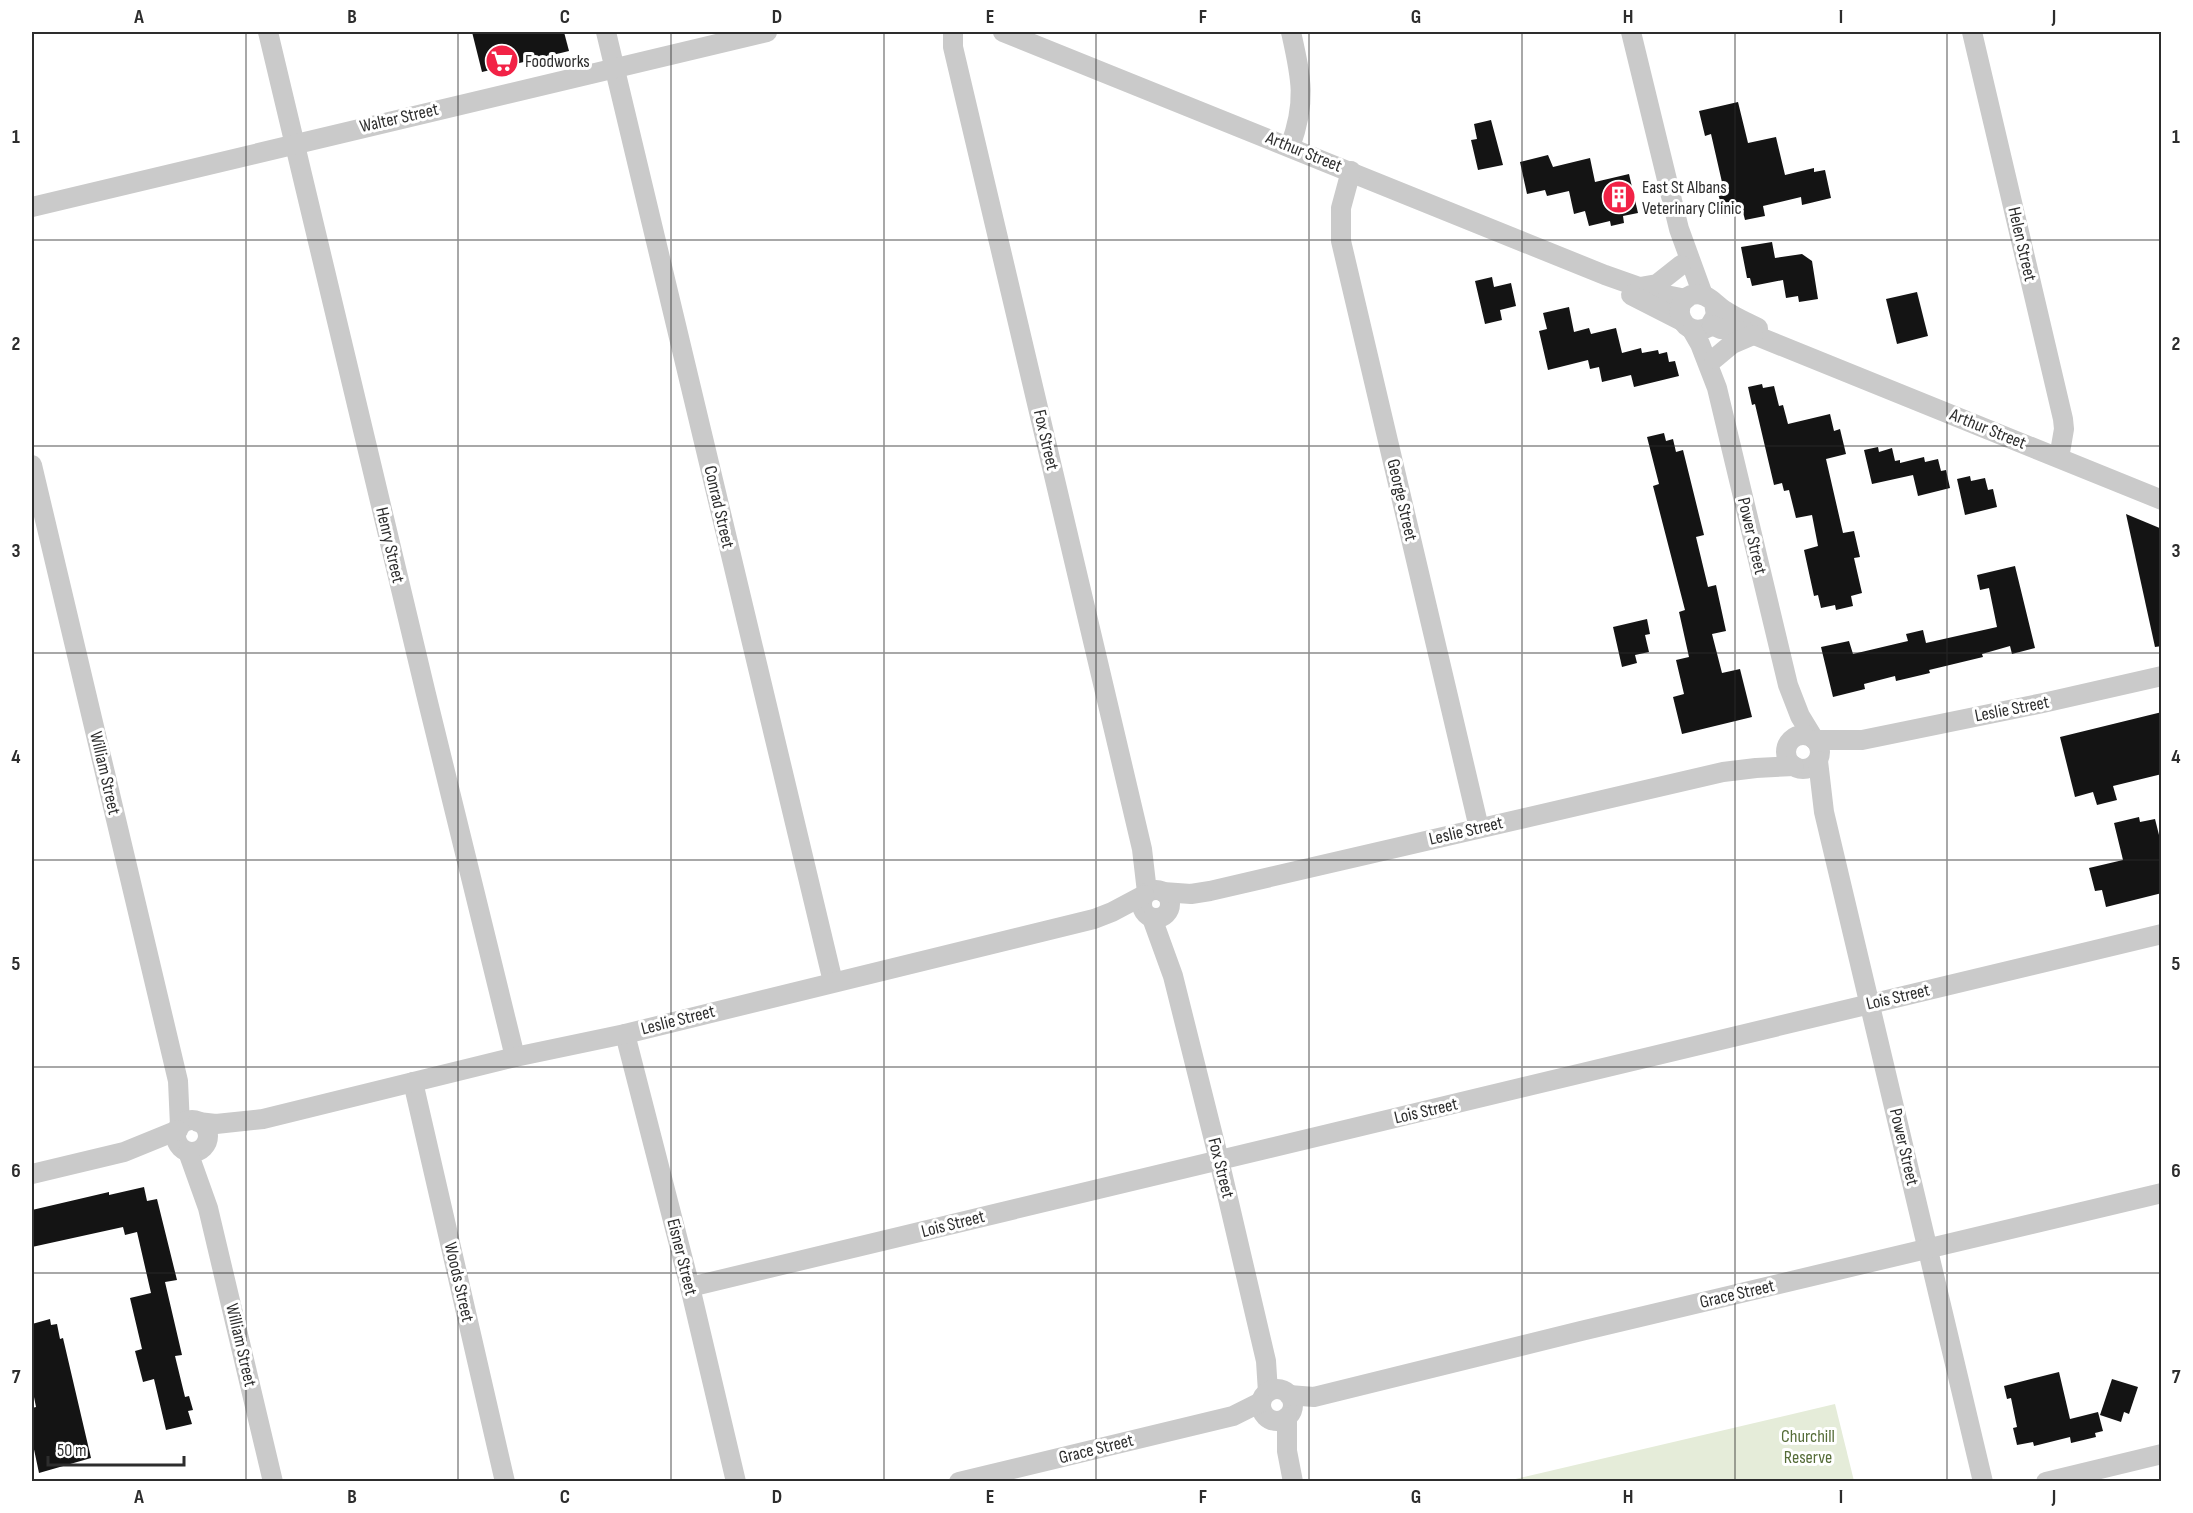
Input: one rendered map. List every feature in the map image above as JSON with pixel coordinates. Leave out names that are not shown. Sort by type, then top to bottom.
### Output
[{"type":"street","name":"Henry Street","points":[[268,32],[515,1057]]},
{"type":"street","name":"Conrad Street","points":[[606,32],[833,982]]},
{"type":"street","name":"Walter Street","points":[[32,207],[767,32]]},
{"type":"street","name":"Fox Street","points":[[953,32],[953,47],[1142,849],[1154,892],[1170,903],[1158,915],[1219,1160],[1293,1482]]},
{"type":"street","name":"Arthur Street","points":[[1003,32],[1605,275],[1656,293],[1698,298],[1815,360]]},
{"type":"street","points":[[1290,147],[1299,124],[1302,88],[1291,32]]},
{"type":"street","points":[[1631,32],[1698,298]]},
{"type":"street","name":"Helen Street","points":[[1972,32],[2063,419],[2064,429],[2059,458]]},
{"type":"street","name":"George Street","points":[[1351,171],[1341,208],[1341,241],[1479,828]]},
{"type":"street","points":[[1679,229],[1684,285],[1698,298],[1716,315],[1699,326],[1680,310],[1698,298]]},
{"type":"street","points":[[1640,287],[1657,284],[1681,265]]},
{"type":"street","name":"Arthur Street","points":[[1605,275],[1631,295],[1699,326],[1753,335],[2162,500]]},
{"type":"street","name":"Power Street","points":[[1699,326],[1714,359],[1717,388],[1788,685],[1816,750],[1824,812],[1983,1482]]},
{"type":"street","name":"Power Street","points":[[1699,326],[1700,344],[1717,388]]},
{"type":"street","points":[[1714,359],[1732,344],[1753,335]]},
{"type":"street","name":"William Street","points":[[32,465],[273,1482]]},
{"type":"street","name":"Leslie Street","points":[[1816,750],[2162,676]]},
{"type":"street","name":"Power Street","points":[[1788,685],[1789,743]]},
{"type":"street","points":[[1798,736],[1809,736],[1816,750],[1810,767],[1795,767],[1787,754],[1789,743],[1798,736]]},
{"type":"street","name":"Leslie Street","points":[[1723,772],[1789,743]]},
{"type":"street","name":"Leslie Street","points":[[32,1174],[191,1137],[216,1124],[262,1119],[515,1057],[625,1034],[1094,919],[1154,892],[1191,894],[1210,891],[1723,772],[1795,767]]},
{"type":"street","name":"Power Street","points":[[1795,767],[1804,776],[1824,812]]},
{"type":"street","name":"Leslie Street","points":[[1094,919],[1158,915],[1210,891]]},
{"type":"street","name":"Lois Street","points":[[690,1287],[2162,934]]},
{"type":"street","name":"Eisner Street","points":[[625,1034],[690,1287],[736,1482]]},
{"type":"street","name":"Woods Street","points":[[412,1082],[506,1482]]},
{"type":"street","name":"Grace Street","points":[[959,1482],[2162,1194]]},
{"type":"street","points":[[2046,1482],[2162,1454]]},
{"type":"green space","name":"Churchill Reserve","points":[[1835,1404],[1854,1481],[1507,1481]]},
{"type":"building","name":"Foodworks","points":[[472,32],[564,32],[569,51],[482,72]]},
{"type":"building","points":[[1738,102],[1748,143],[1776,137],[1785,175],[1814,168],[1814,172],[1825,170],[1831,198],[1802,205],[1801,197],[1763,206],[1765,216],[1745,220],[1743,212],[1724,217],[1718,193],[1724,191],[1711,134],[1705,136],[1699,111]]},
{"type":"building","points":[[1491,120],[1503,165],[1478,170],[1471,140],[1477,139],[1474,124]]},
{"type":"building","points":[[1548,155],[1553,167],[1590,158],[1595,182],[1629,174],[1638,213],[1623,216],[1624,223],[1611,226],[1610,221],[1589,226],[1585,211],[1574,214],[1569,191],[1547,196],[1545,190],[1527,194],[1520,162]]},
{"type":"building","points":[[1772,242],[1775,258],[1802,254],[1812,261],[1818,299],[1799,302],[1798,296],[1786,298],[1783,280],[1752,286],[1750,278],[1747,278],[1741,247]]},
{"type":"building","points":[[1492,277],[1494,287],[1511,283],[1516,306],[1500,310],[1502,320],[1485,324],[1475,281]]},
{"type":"building","points":[[1917,292],[1928,336],[1897,344],[1886,299]]},
{"type":"building","points":[[1569,307],[1574,332],[1589,328],[1591,334],[1616,328],[1622,353],[1641,348],[1642,353],[1658,350],[1659,354],[1667,352],[1669,362],[1675,361],[1679,376],[1634,387],[1631,375],[1602,382],[1599,367],[1590,369],[1588,360],[1548,370],[1539,331],[1547,329],[1543,313]]},
{"type":"building","points":[[1762,384],[1763,388],[1774,386],[1779,406],[1783,405],[1788,424],[1830,414],[1834,431],[1840,429],[1846,454],[1826,459],[1843,533],[1854,531],[1860,557],[1854,558],[1862,593],[1851,596],[1853,606],[1836,610],[1835,605],[1821,608],[1818,595],[1814,596],[1804,550],[1818,546],[1812,515],[1796,518],[1789,490],[1784,491],[1782,483],[1774,485],[1755,404],[1752,405],[1748,387]]},
{"type":"building","points":[[1664,433],[1666,441],[1673,439],[1676,452],[1683,450],[1704,535],[1696,537],[1708,587],[1716,585],[1726,631],[1712,634],[1722,673],[1740,669],[1752,717],[1682,734],[1673,697],[1684,694],[1676,660],[1689,657],[1679,612],[1685,610],[1653,486],[1659,484],[1647,437]]},
{"type":"building","points":[[1878,447],[1879,452],[1892,448],[1895,461],[1900,460],[1900,463],[1924,457],[1925,462],[1938,459],[1941,471],[1946,470],[1950,488],[1918,496],[1913,475],[1872,484],[1864,450]]},
{"type":"building","points":[[1970,476],[1971,481],[1985,478],[1988,490],[1993,489],[1997,507],[1965,515],[1957,479]]},
{"type":"building","points":[[2126,514],[2162,529],[2162,646],[2155,647]]},
{"type":"building","points":[[2015,566],[2035,648],[2012,654],[2010,646],[1982,654],[1983,657],[1929,670],[1930,673],[1896,681],[1895,676],[1864,684],[1865,689],[1833,697],[1821,647],[1849,641],[1853,654],[1908,641],[1906,634],[1923,630],[1926,643],[1997,627],[1989,588],[1980,590],[1977,575]]},
{"type":"building","points":[[1647,619],[1650,634],[1645,635],[1649,652],[1635,655],[1637,663],[1622,667],[1613,627]]},
{"type":"building","points":[[2162,712],[2162,774],[2113,786],[2117,800],[2097,805],[2093,792],[2075,797],[2060,737]]},
{"type":"building","points":[[2139,817],[2140,822],[2155,819],[2162,847],[2162,893],[2106,907],[2102,890],[2095,891],[2089,868],[2123,860],[2114,823]]},
{"type":"building","points":[[144,1187],[147,1201],[157,1199],[177,1280],[165,1282],[182,1355],[175,1356],[185,1397],[189,1396],[193,1410],[188,1411],[192,1424],[166,1430],[154,1379],[143,1382],[135,1351],[142,1349],[130,1298],[151,1293],[137,1232],[125,1235],[123,1227],[32,1247],[32,1210],[109,1192],[109,1195]]},
{"type":"building","points":[[50,1319],[51,1325],[57,1324],[60,1339],[63,1338],[91,1458],[39,1473],[32,1440],[32,1408],[36,1407],[32,1387],[32,1324]]},
{"type":"building","points":[[2059,1372],[2070,1419],[2098,1412],[2103,1431],[2095,1433],[2096,1437],[2071,1443],[2070,1437],[2034,1446],[2033,1442],[2017,1445],[2013,1428],[2017,1427],[2011,1398],[2007,1399],[2004,1386]]},
{"type":"building","points":[[2112,1379],[2138,1387],[2129,1414],[2124,1412],[2121,1422],[2100,1415]]},
{"type":"place","name":"Foodworks","points":[[502,61]]},
{"type":"place","name":"East St Albans Veterinary Clinic","points":[[1619,197]]}]
